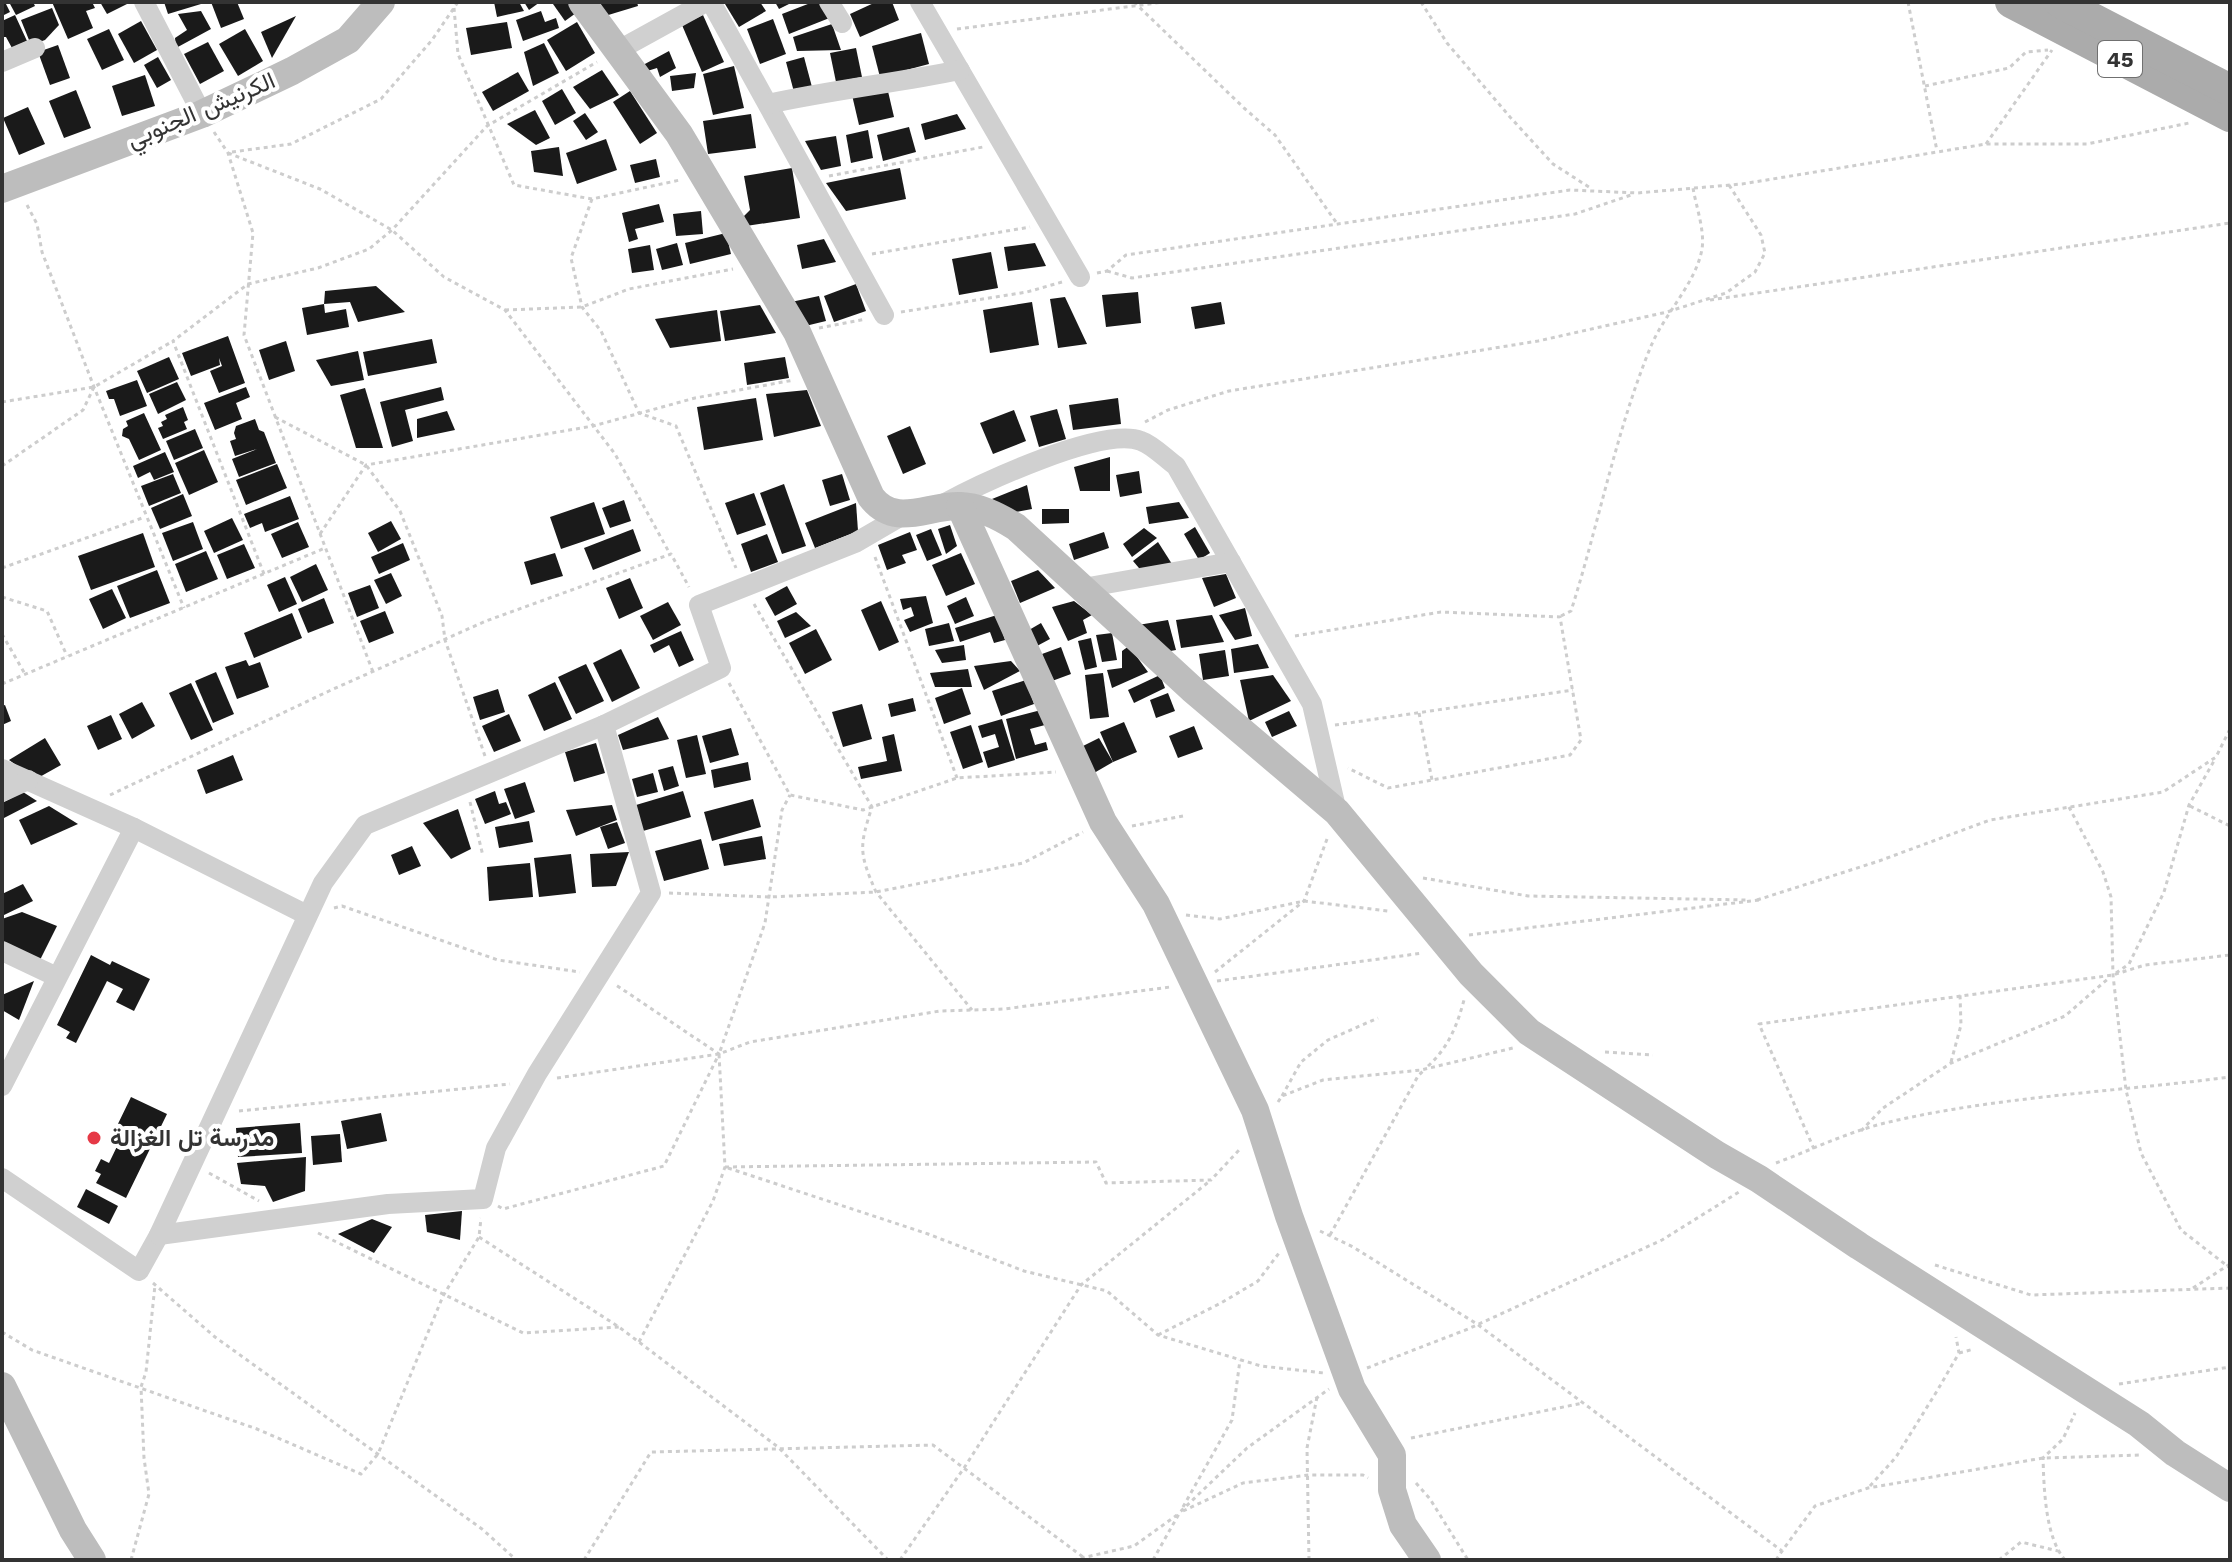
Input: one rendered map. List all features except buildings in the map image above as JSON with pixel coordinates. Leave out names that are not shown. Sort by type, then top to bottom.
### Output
[{"type":"main road","name":"45","points":[[2011,2],[2061,41],[2229,107]]},
{"type":"main road","name":"45","points":[[2060,2],[2229,107]]},
{"type":"street","points":[[144,2],[202,114]]},
{"type":"street","name":"الكرنيش الجنوبي","points":[[9,186],[202,114],[292,71],[348,40],[381,2]]},
{"type":"street","points":[[582,2],[679,134],[797,332],[871,497],[884,510],[903,515]]},
{"type":"street","points":[[617,51],[709,2],[884,315]]},
{"type":"street","points":[[829,2],[842,23]]},
{"type":"street","points":[[920,2],[1080,277]]},
{"type":"street","points":[[2,62],[35,48]]},
{"type":"street","points":[[768,104],[831,90],[912,80],[960,70]]},
{"type":"street","points":[[948,507],[1020,467],[1115,437],[1142,441],[1176,466],[1312,704],[1337,812]]},
{"type":"street","points":[[948,507],[1103,822],[1159,911],[1255,1110],[1292,1224],[1352,1389],[1389,1449],[1392,1490],[1403,1525],[1427,1560]]},
{"type":"street","points":[[2,1178],[147,1278],[159,1235],[307,915],[323,883],[365,825],[604,725],[721,668],[699,605],[855,543],[903,515],[948,507],[989,512],[1003,519],[1192,689],[1337,812],[1471,974],[1529,1032],[2086,1389],[2230,1488]]},
{"type":"street","points":[[1083,588],[1231,562]]},
{"type":"street","points":[[159,1235],[388,1204],[483,1199],[496,1148],[533,1082],[651,893],[604,725]]},
{"type":"street","points":[[2,769],[134,828],[307,915]]},
{"type":"street","points":[[2,792],[28,780]]},
{"type":"street","points":[[2,1086],[134,828]]},
{"type":"street","points":[[4,953],[57,977]]},
{"type":"street","points":[[2,1386],[73,1530],[92,1560]]},
{"type":"path","points":[[228,153],[291,144],[381,99],[432,40],[458,2]]},
{"type":"path","points":[[937,32],[1164,2]]},
{"type":"path","points":[[1421,2],[1447,43],[1553,164],[1595,191]]},
{"type":"path","points":[[1908,2],[1937,152]]},
{"type":"path","points":[[1136,4],[1275,135],[1338,225]]},
{"type":"path","points":[[454,8],[458,54],[514,185],[592,199],[703,175]]},
{"type":"path","points":[[1925,86],[2009,68],[2026,52],[2061,41]]},
{"type":"path","points":[[1986,144],[2061,41]]},
{"type":"path","points":[[2,402],[94,387],[173,341],[248,284],[318,268],[369,249],[392,230],[487,126],[617,51]]},
{"type":"path","points":[[797,332],[1027,292],[1107,271],[1126,255],[1570,190],[1637,193],[1729,185],[1986,144],[2087,144],[2229,107]]},
{"type":"path","points":[[202,114],[228,153],[253,233],[244,335],[373,672]]},
{"type":"path","points":[[810,180],[1002,143]]},
{"type":"path","points":[[228,153],[320,189],[392,230],[444,277],[505,310],[615,454],[699,605]]},
{"type":"path","points":[[1115,437],[1168,410],[1229,391],[1538,341],[1667,312],[1726,293],[1755,272],[1765,253],[1761,235],[1729,185]]},
{"type":"path","points":[[9,186],[37,224],[42,252],[184,608]]},
{"type":"path","points":[[1275,640],[1441,612],[1560,617],[1571,611],[1594,538],[1623,422],[1651,345],[1667,312],[1695,273],[1702,246],[1693,188]]},
{"type":"path","points":[[1107,271],[1132,278],[1575,214],[1637,193]]},
{"type":"path","points":[[592,199],[571,258],[582,307],[601,331],[639,413],[676,426],[744,587],[872,807],[860,842],[876,892],[972,1010]]},
{"type":"path","points":[[1702,301],[2230,223]]},
{"type":"path","points":[[852,258],[1049,224]]},
{"type":"path","points":[[505,310],[582,307],[629,289],[756,265]]},
{"type":"path","points":[[173,341],[264,574]]},
{"type":"path","points":[[320,534],[366,465],[593,426],[695,398],[818,375]]},
{"type":"path","points":[[2,466],[83,410],[94,387]]},
{"type":"path","points":[[275,417],[366,465],[400,511],[442,616],[445,640],[490,772]]},
{"type":"path","points":[[2,568],[147,516]]},
{"type":"path","points":[[2,684],[325,548]]},
{"type":"path","points":[[85,806],[486,621],[671,554]]},
{"type":"path","points":[[875,557],[957,778]]},
{"type":"path","points":[[2,597],[47,611],[67,657]]},
{"type":"path","points":[[1324,756],[1388,788],[1570,755],[1581,740],[1560,617]]},
{"type":"path","points":[[2,634],[25,674]]},
{"type":"path","points":[[721,668],[790,795],[863,810],[957,778],[1080,770]]},
{"type":"path","points":[[1317,728],[1573,690]]},
{"type":"path","points":[[1419,713],[1432,780]]},
{"type":"path","points":[[1859,1132],[1883,1108],[1951,1063],[2065,1016],[2129,964],[2164,892],[2189,805],[2230,729]]},
{"type":"path","points":[[215,1114],[533,1082],[719,1054],[750,1042],[940,1011],[1004,1009],[1421,955],[1443,938],[1759,900],[1879,861],[1990,820],[2163,792],[2216,757]]},
{"type":"path","points":[[466,783],[483,856]]},
{"type":"path","points":[[2,1332],[32,1350],[257,1429],[361,1474],[378,1454],[443,1296],[479,1237],[483,1199],[503,1209],[664,1166],[719,1054],[765,923],[782,810],[790,795]]},
{"type":"path","points":[[2189,805],[2230,826]]},
{"type":"path","points":[[2069,807],[2103,872],[2111,897],[2113,975],[2126,1090],[2141,1153],[2181,1230],[2229,1266],[2192,1288]]},
{"type":"path","points":[[1194,984],[1209,977],[1304,901],[1337,812]]},
{"type":"path","points":[[651,893],[769,897],[876,892],[1023,863],[1103,822],[1131,826],[1183,816]]},
{"type":"path","points":[[1413,873],[1424,878],[1528,896],[1759,900]]},
{"type":"path","points":[[1159,911],[1220,919],[1304,901],[1423,915]]},
{"type":"path","points":[[307,915],[342,906],[498,960],[600,974],[719,1054]]},
{"type":"path","points":[[1814,1149],[1759,1024],[2113,975],[2145,965],[2230,955]]},
{"type":"path","points":[[1330,1236],[1418,1076],[1442,1053],[1459,1021],[1471,974]]},
{"type":"path","points":[[1951,1063],[1961,1025],[1960,995]]},
{"type":"path","points":[[900,1560],[964,1468],[1081,1285],[1211,1180],[1261,1128],[1301,1062],[1328,1040],[1378,1018]]},
{"type":"path","points":[[1282,1096],[1323,1080],[1426,1069],[1518,1047],[1550,1048]]},
{"type":"path","points":[[1594,1051],[1653,1055]]},
{"type":"path","points":[[639,1342],[713,1201],[725,1167],[719,1054]]},
{"type":"path","points":[[1073,1560],[1134,1546],[1180,1512],[1247,1448],[1347,1376],[1477,1324],[1662,1240],[1759,1179],[1773,1164],[1883,1123],[2054,1094],[2126,1090],[2230,1077]]},
{"type":"path","points":[[725,1167],[1096,1162],[1106,1183],[1211,1180]]},
{"type":"path","points":[[192,1164],[288,1218],[523,1333],[619,1327]]},
{"type":"path","points":[[725,1167],[928,1234],[1024,1271],[1107,1291],[1158,1335],[1261,1366],[1347,1376]]},
{"type":"path","points":[[1158,1335],[1258,1281],[1292,1224],[1330,1236],[1477,1324],[1782,1551]]},
{"type":"path","points":[[479,1237],[619,1327],[778,1447],[888,1560]]},
{"type":"path","points":[[1928,1263],[2031,1295],[2230,1288]]},
{"type":"path","points":[[131,1560],[149,1494],[141,1387],[146,1372],[147,1278]]},
{"type":"path","points":[[147,1278],[215,1337],[482,1529],[513,1557],[511,1560]]},
{"type":"path","points":[[1868,1488],[1896,1457],[1959,1353],[1952,1305]]},
{"type":"path","points":[[1153,1560],[1232,1420],[1240,1360]]},
{"type":"path","points":[[2065,1560],[2058,1551],[2044,1496],[2043,1458],[2063,1439],[2086,1389],[2230,1367]]},
{"type":"path","points":[[1309,1560],[1307,1448],[1317,1397]]},
{"type":"path","points":[[1468,1560],[1430,1499],[1389,1449],[1583,1403]]},
{"type":"path","points":[[584,1560],[651,1452],[933,1445],[1085,1558]]},
{"type":"path","points":[[1776,1560],[1815,1506],[1868,1488],[2043,1458],[2175,1453]]},
{"type":"path","points":[[1180,1512],[1243,1483],[1309,1475],[1363,1475],[1392,1490]]},
{"type":"path","points":[[1999,1560],[2021,1542],[2058,1551]]},
{"type":"place","name":"مدرسة تل الغزالة","points":[[94,1138]]}]
